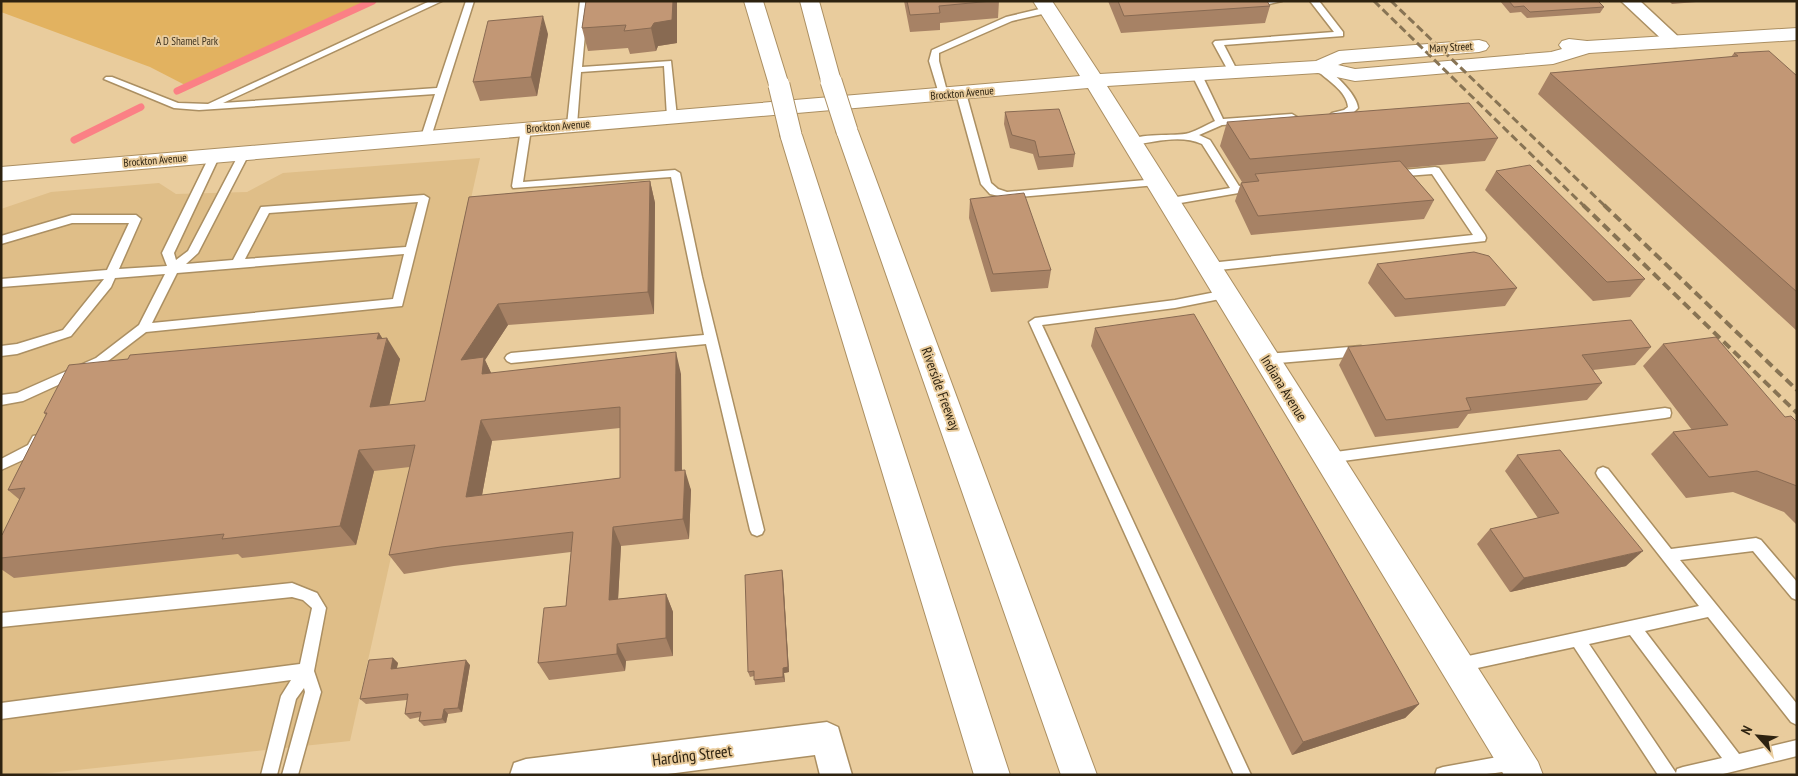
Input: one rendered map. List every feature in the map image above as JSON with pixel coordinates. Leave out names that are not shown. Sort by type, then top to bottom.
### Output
[{"type":"main road","points":[[753,1],[791,135],[992,775]]},
{"type":"main road","name":"Riverside Freeway","points":[[809,1],[847,131],[1079,775]]},
{"type":"main road","name":"Indiana Avenue","points":[[1045,6],[1105,80],[1132,142],[1521,768]]},
{"type":"main road","name":"Mary Street","points":[[1105,80],[1318,67],[1355,75],[1553,58],[1587,47],[1797,34]]},
{"type":"main road","name":"Brockton Avenue","points":[[5,176],[245,152],[1105,80]]},
{"type":"street","points":[[1629,1],[1675,42]]},
{"type":"street","name":"Harding Street","points":[[526,775],[827,738],[836,775]]},
{"type":"lane","points":[[206,107],[438,1]]},
{"type":"lane","points":[[426,137],[470,1]]},
{"type":"lane","points":[[572,125],[584,1]]},
{"type":"lane","points":[[1260,3],[1278,1]]},
{"type":"lane","points":[[1233,72],[1218,43],[1340,34],[1314,1]]},
{"type":"lane","points":[[1045,6],[935,52],[934,61],[952,94],[986,184],[994,192],[1007,195],[1163,192],[1272,186]]},
{"type":"lane","points":[[577,70],[668,63],[672,117]]},
{"type":"lane","points":[[1318,67],[1350,96],[1354,105],[1353,110],[1348,114],[1329,115]]},
{"type":"lane","points":[[1197,75],[1220,122]]},
{"type":"lane","points":[[109,79],[177,106],[206,107],[441,91]]},
{"type":"lane","points":[[1190,136],[1220,122],[1299,117]]},
{"type":"lane","points":[[526,129],[517,186],[675,173],[711,339],[757,530]]},
{"type":"lane","points":[[1132,142],[1190,136],[1200,138],[1206,142],[1236,189]]},
{"type":"lane","points":[[1,400],[19,398],[100,361],[143,328],[174,268],[192,254],[245,152]]},
{"type":"lane","points":[[174,268],[168,253],[215,155]]},
{"type":"lane","points":[[1210,267],[1481,238],[1435,170],[1377,175]]},
{"type":"lane","points":[[143,328],[398,303],[424,198],[265,210],[237,264]]},
{"type":"lane","points":[[1,240],[72,219],[136,219],[108,284],[67,333],[17,349],[1,351]]},
{"type":"lane","points":[[1,283],[412,250]]},
{"type":"lane","points":[[1226,294],[1175,304],[1035,322],[1243,775]]},
{"type":"lane","points":[[511,358],[711,339]]},
{"type":"lane","points":[[1266,358],[1371,350]]},
{"type":"lane","points":[[62,392],[68,376]]},
{"type":"lane","points":[[1328,458],[1665,413]]},
{"type":"lane","points":[[1,465],[33,449],[40,436]]},
{"type":"lane","points":[[1603,473],[1797,716]]},
{"type":"lane","points":[[1670,555],[1756,544],[1797,593]]},
{"type":"lane","points":[[1,620],[292,590],[311,596],[319,608],[306,671],[289,696],[269,775]]},
{"type":"lane","points":[[1457,665],[1711,610]]},
{"type":"lane","points":[[1634,628],[1735,762]]},
{"type":"lane","points":[[1576,639],[1668,775]]},
{"type":"lane","points":[[1,711],[306,671]]},
{"type":"lane","points":[[290,775],[313,692],[306,671]]},
{"type":"lane","points":[[1683,775],[1797,748]]},
{"type":"lane","points":[[1443,775],[1521,768]]},
{"type":"shaded area","points":[[480,158],[350,741],[30,775],[1,775],[1,209],[51,192],[159,183],[176,194],[247,192],[283,173]]},
{"type":"green space","name":"A D Shamel Park","points":[[1,1],[371,1],[185,85],[150,67],[1,12]]},
{"type":"building","points":[[586,1],[673,1],[672,20],[654,23],[651,28],[624,31],[626,25],[582,28]]},
{"type":"building","points":[[907,1],[992,1],[939,6],[940,13],[910,15]]},
{"type":"building","points":[[1118,1],[1267,1],[1270,6],[1124,16]]},
{"type":"building","points":[[1509,1],[1598,1],[1604,7],[1530,12],[1524,6],[1514,7]]},
{"type":"building","points":[[543,16],[531,77],[473,82],[488,21]]},
{"type":"building","points":[[1769,51],[1797,76],[1797,292],[1550,73],[1738,56],[1734,53]]},
{"type":"building","points":[[1469,103],[1498,138],[1250,159],[1227,122]]},
{"type":"building","points":[[1059,109],[1075,154],[1039,157],[1035,141],[1012,135],[1005,112]]},
{"type":"building","points":[[1400,161],[1434,200],[1258,216],[1241,183],[1259,181],[1255,174]]},
{"type":"building","points":[[1530,165],[1645,279],[1607,282],[1496,171]]},
{"type":"building","points":[[650,181],[648,292],[498,304],[461,360],[484,357],[482,374],[676,352],[675,471],[685,470],[683,519],[613,527],[609,600],[666,594],[666,638],[617,644],[617,654],[538,663],[544,608],[566,606],[573,532],[389,555],[415,445],[359,450],[340,526],[222,539],[224,534],[1,558],[1,536],[25,488],[8,490],[69,365],[128,359],[130,355],[379,333],[377,339],[387,338],[370,407],[425,401],[469,197]],"holes":[[[620,407],[620,478],[466,497],[481,420]]]},
{"type":"building","points":[[1024,193],[1051,270],[993,274],[970,199]]},
{"type":"building","points":[[1474,252],[1489,256],[1517,288],[1405,299],[1377,264]]},
{"type":"building","points":[[1194,314],[1419,704],[1303,742],[1095,328]]},
{"type":"building","points":[[1631,320],[1651,347],[1582,355],[1602,383],[1466,398],[1471,410],[1386,420],[1348,347]]},
{"type":"building","points":[[1716,337],[1785,417],[1791,416],[1797,422],[1797,486],[1757,471],[1709,477],[1673,432],[1728,425],[1663,344]]},
{"type":"building","points":[[1560,450],[1643,551],[1524,578],[1490,529],[1559,513],[1517,455]]},
{"type":"building","points":[[782,570],[788,667],[783,668],[783,677],[754,680],[754,671],[748,672],[745,575]]},
{"type":"building","points":[[393,658],[391,669],[466,660],[458,708],[444,709],[442,719],[419,721],[421,712],[405,714],[408,694],[360,699],[369,660]]},
{"type":"waterway","points":[[177,91],[373,1]]},
{"type":"waterway","points":[[74,140],[141,107]]},
{"type":"railway","points":[[1374,1],[1584,206]]},
{"type":"railway","points":[[1391,1],[1605,206]]},
{"type":"railway","points":[[1583,205],[1797,413]]},
{"type":"railway","points":[[1604,205],[1797,390]]}]
